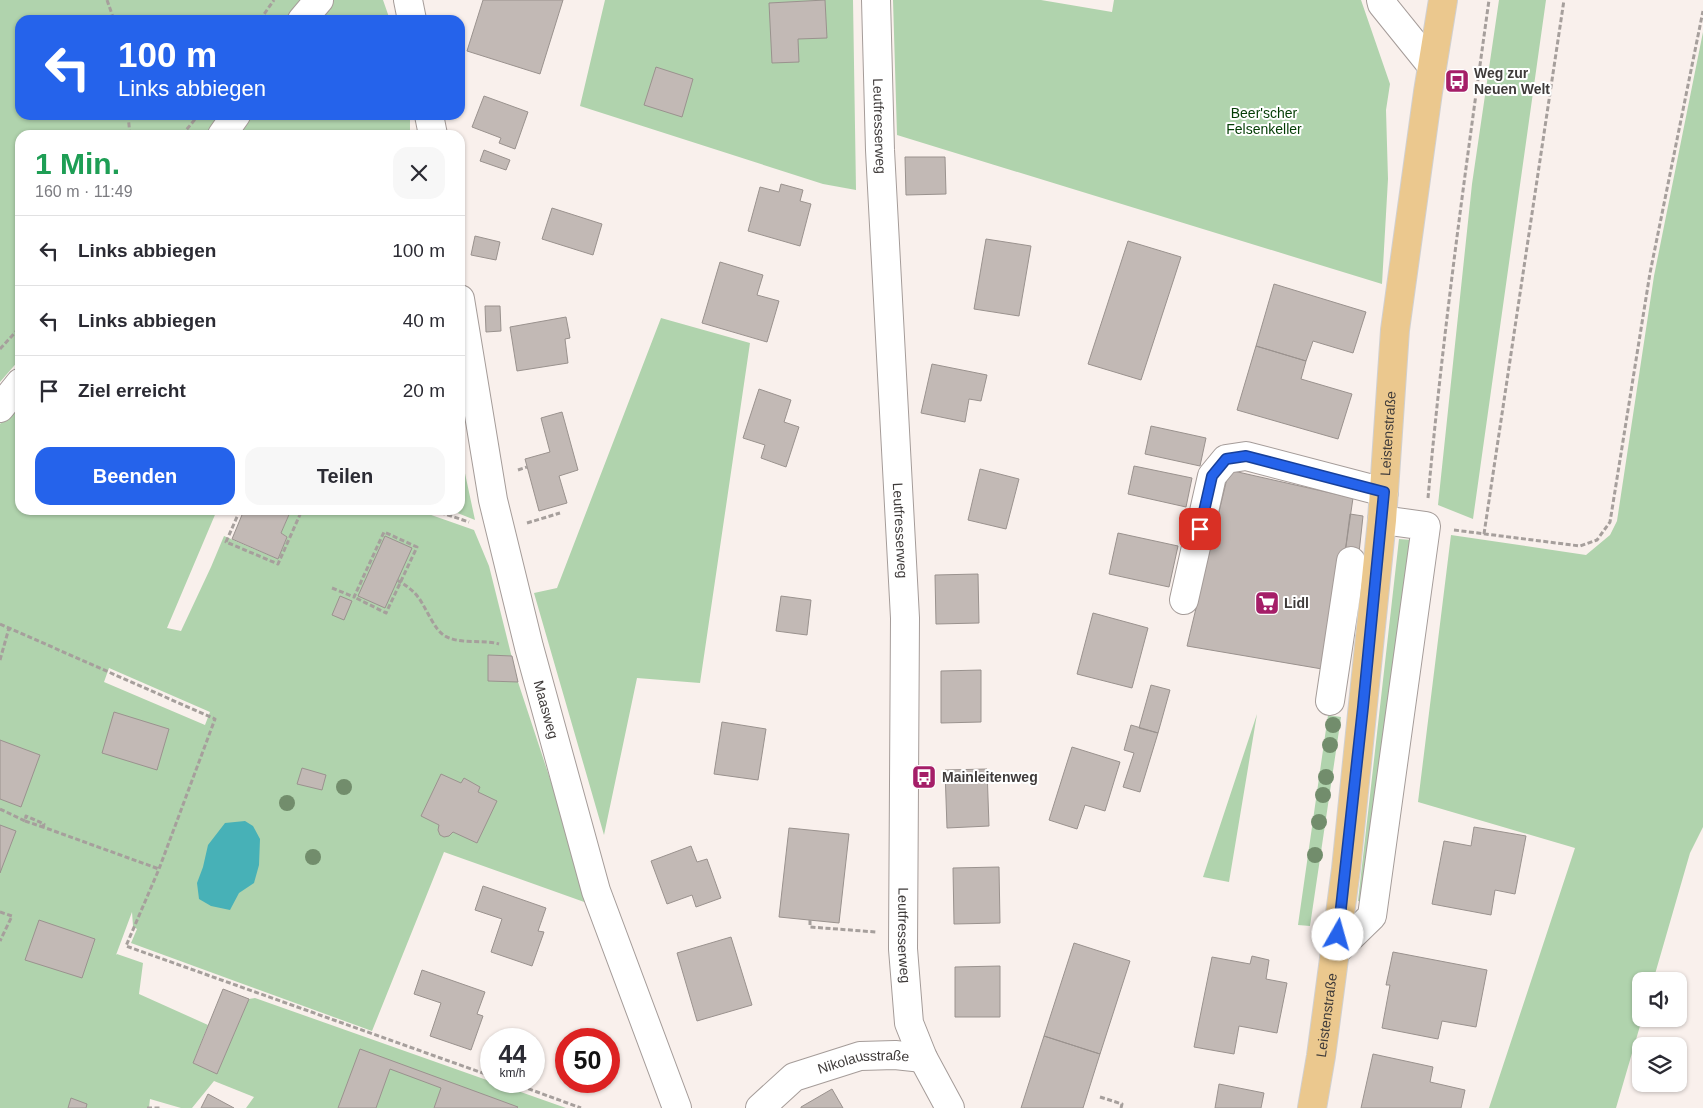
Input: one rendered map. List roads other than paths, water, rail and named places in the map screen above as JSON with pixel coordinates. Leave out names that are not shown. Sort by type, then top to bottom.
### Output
[{"type":"main road","name":"Leistenstraße","points":[[1312,1108],[1336,951],[1346,869],[1382,520],[1395,330],[1432,66],[1444,0]]},
{"type":"street","points":[[306,15],[319,0]]},
{"type":"street","points":[[408,0],[411,15]]},
{"type":"street","name":"Leutfresserweg","points":[[876,0],[880,150],[904,618],[903,949],[909,1023],[923,1058]]},
{"type":"street","points":[[1381,0],[1382,4],[1432,66]]},
{"type":"street","name":"Maasweg","points":[[465,329],[493,500],[511,523],[529,647],[596,891],[677,1108]]},
{"type":"street","points":[[0,408],[15,389]]},
{"type":"street","points":[[1184,600],[1212,476],[1226,459],[1246,456],[1384,492]]},
{"type":"street","points":[[1336,951],[1372,916],[1426,526],[1382,520]]},
{"type":"street","points":[[1330,701],[1351,561]]},
{"type":"street","name":"Nikolausstraße","points":[[760,1108],[794,1077],[860,1056],[895,1055],[923,1058],[950,1108]]},
{"type":"water","points":[[245,821],[253,826],[260,839],[259,865],[254,883],[239,893],[230,910],[211,906],[199,899],[197,883],[208,845],[225,823]]},
{"type":"place","name":"Weg zur Neuen Welt","points":[[1457,81]]},
{"type":"place","name":"Lidl","points":[[1267,603]]},
{"type":"place","name":"Mainleitenweg","points":[[924,777]]},
{"type":"park label","name":"Beer'scher Felsenkeller","points":[[1264,122]]}]
